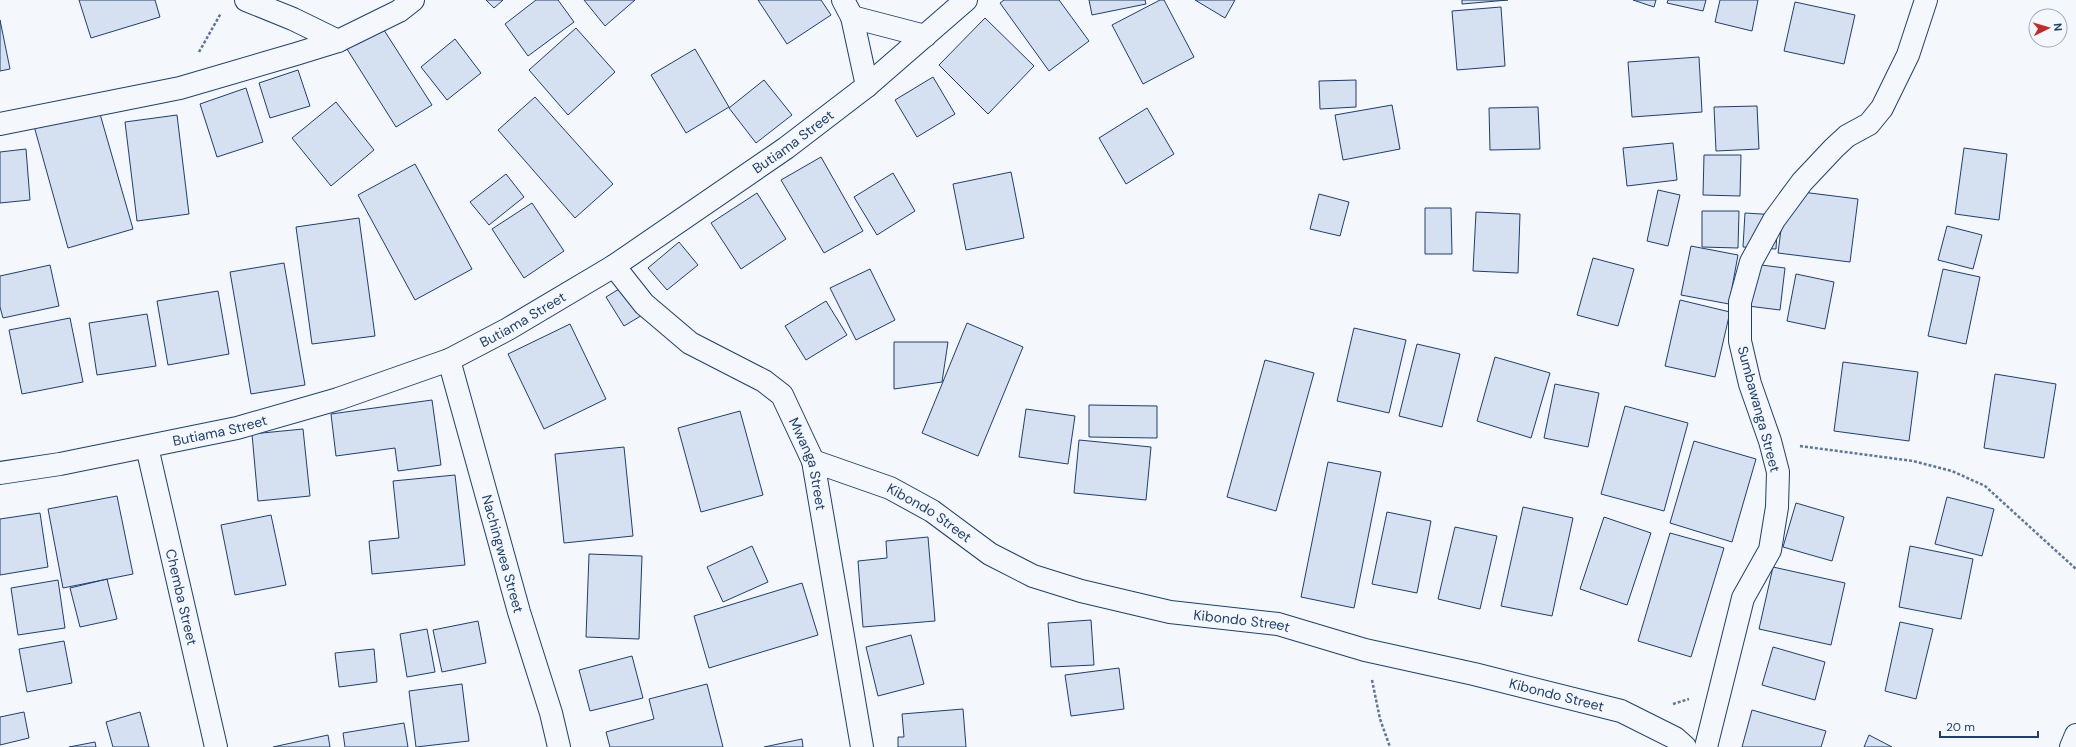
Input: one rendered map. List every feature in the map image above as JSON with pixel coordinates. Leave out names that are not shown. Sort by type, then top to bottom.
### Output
[{"type":"street","points":[[246,0],[293,19],[338,42]]},
{"type":"street","points":[[0,124],[180,88],[338,42],[399,11],[413,0]]},
{"type":"street","name":"Butiama Street","points":[[0,473],[60,464],[237,428],[338,399],[448,360],[508,328],[614,266],[786,148],[867,86],[966,0]]},
{"type":"street","name":"Sumbawanga Street","points":[[1706,747],[1743,598],[1770,550],[1777,507],[1778,472],[1770,441],[1750,384],[1740,341],[1740,302],[1751,262],[1774,220],[1802,182],[1834,148],[1847,136],[1869,124],[1882,108],[1908,55],[1926,0]]},
{"type":"street","points":[[847,8],[925,36]]},
{"type":"street","points":[[847,8],[867,86]]},
{"type":"street","name":"Mwanga Street","points":[[614,266],[644,304],[690,343],[741,369],[774,388],[782,395],[814,461],[862,747]]},
{"type":"street","name":"Nachingwea Street","points":[[448,360],[519,612],[551,713],[559,747]]},
{"type":"street","name":"Chemba Street","points":[[147,447],[216,747]]},
{"type":"street","name":"Kibondo Street","points":[[814,461],[890,488],[932,511],[990,554],[1033,576],[1081,591],[1170,612],[1278,624],[1365,650],[1474,674],[1621,711],[1676,738],[1685,747]]},
{"type":"street","points":[[2071,747],[2076,735]]},
{"type":"path","points":[[180,88],[224,7]]},
{"type":"path","points":[[1770,441],[1912,461],[1952,471],[1984,486],[2076,569]]},
{"type":"path","points":[[1365,650],[1380,719],[1390,747]]},
{"type":"building","points":[[79,0],[155,0],[160,17],[91,38]]},
{"type":"building","points":[[486,0],[503,0],[494,8]]},
{"type":"building","points":[[536,0],[558,0],[574,22],[528,56],[505,24]]},
{"type":"building","points":[[584,0],[635,0],[605,26]]},
{"type":"building","points":[[758,0],[821,0],[831,15],[787,44]]},
{"type":"building","points":[[1004,0],[1059,0],[1089,41],[1049,71],[1000,3]]},
{"type":"building","points":[[1089,0],[1145,0],[1146,4],[1092,15]]},
{"type":"building","points":[[1160,0],[1164,0],[1194,57],[1143,84],[1112,25]]},
{"type":"building","points":[[1195,0],[1235,0],[1225,18]]},
{"type":"building","points":[[1462,0],[1508,0],[1462,4]]},
{"type":"building","points":[[1633,0],[1656,0],[1654,7]]},
{"type":"building","points":[[1668,0],[1706,0],[1703,11],[1667,3]]},
{"type":"building","points":[[1720,0],[1758,0],[1752,31],[1715,22]]},
{"type":"building","points":[[1795,2],[1855,15],[1844,64],[1784,51]]},
{"type":"building","points":[[1501,7],[1505,66],[1457,70],[1452,11]]},
{"type":"building","points":[[985,18],[1034,66],[988,114],[939,65]]},
{"type":"building","points":[[0,20],[10,69],[0,71]]},
{"type":"building","points":[[382,27],[432,105],[396,127],[347,49]]},
{"type":"building","points":[[576,28],[615,72],[568,115],[529,70]]},
{"type":"building","points":[[455,39],[481,73],[447,100],[421,67]]},
{"type":"building","points":[[695,49],[729,107],[686,133],[651,75]]},
{"type":"building","points":[[1699,57],[1702,112],[1632,117],[1628,62]]},
{"type":"building","points":[[298,70],[310,106],[270,118],[259,83]]},
{"type":"building","points":[[933,77],[955,114],[917,137],[895,100]]},
{"type":"building","points":[[764,80],[792,115],[756,143],[729,108]]},
{"type":"building","points":[[1356,80],[1356,107],[1320,109],[1319,81]]},
{"type":"building","points":[[246,88],[263,142],[217,157],[200,104]]},
{"type":"building","points":[[535,97],[613,184],[575,218],[498,130]]},
{"type":"building","points":[[336,102],[374,150],[331,186],[292,138]]},
{"type":"building","points":[[1392,105],[1400,149],[1343,160],[1335,115]]},
{"type":"building","points":[[1757,106],[1759,149],[1716,151],[1714,107]]},
{"type":"building","points":[[98,107],[133,229],[68,248],[34,126]]},
{"type":"building","points":[[1538,107],[1540,149],[1490,150],[1489,108]]},
{"type":"building","points":[[1147,108],[1174,154],[1126,184],[1099,138]]},
{"type":"building","points":[[177,115],[189,214],[137,221],[125,122]]},
{"type":"building","points":[[1673,143],[1677,180],[1627,186],[1623,148]]},
{"type":"building","points":[[1964,148],[2007,154],[1999,220],[1955,214]]},
{"type":"building","points":[[26,149],[30,200],[0,203],[0,152]]},
{"type":"building","points":[[1704,155],[1741,155],[1740,196],[1703,195]]},
{"type":"building","points":[[821,157],[863,231],[824,253],[781,180]]},
{"type":"building","points":[[415,164],[472,269],[415,300],[358,195]]},
{"type":"building","points":[[1011,172],[1024,238],[966,250],[953,184]]},
{"type":"building","points":[[893,173],[915,211],[877,235],[854,197]]},
{"type":"building","points":[[506,174],[524,197],[489,225],[470,202]]},
{"type":"building","points":[[1658,190],[1680,195],[1668,246],[1647,241]]},
{"type":"building","points":[[1786,190],[1858,199],[1850,262],[1778,253]]},
{"type":"building","points":[[757,193],[786,239],[741,269],[711,223]]},
{"type":"building","points":[[1319,194],[1349,202],[1340,236],[1310,229]]},
{"type":"building","points":[[532,203],[564,251],[524,278],[492,229]]},
{"type":"building","points":[[1425,208],[1451,208],[1452,254],[1425,254]]},
{"type":"building","points":[[1702,211],[1739,211],[1738,248],[1702,247]]},
{"type":"building","points":[[1476,212],[1520,214],[1518,273],[1473,271]]},
{"type":"building","points":[[1745,213],[1778,215],[1776,249],[1743,247]]},
{"type":"building","points":[[359,218],[375,336],[312,344],[296,227]]},
{"type":"building","points":[[1947,226],[1982,235],[1973,269],[1938,260]]},
{"type":"building","points":[[679,242],[698,265],[667,290],[648,268]]},
{"type":"building","points":[[1691,246],[1738,255],[1729,304],[1681,295]]},
{"type":"building","points":[[1593,258],[1634,269],[1618,326],[1577,315]]},
{"type":"building","points":[[284,263],[305,385],[251,394],[230,272]]},
{"type":"building","points":[[1745,263],[1785,268],[1780,310],[1740,305]]},
{"type":"building","points":[[50,265],[59,306],[3,318],[0,307],[0,276]]},
{"type":"building","points":[[870,269],[895,320],[856,340],[830,288]]},
{"type":"building","points":[[1943,269],[1980,277],[1966,344],[1928,336]]},
{"type":"building","points":[[1796,274],[1834,282],[1825,329],[1787,321]]},
{"type":"building","points":[[637,278],[654,308],[624,326],[606,297]]},
{"type":"building","points":[[218,291],[229,354],[168,365],[157,301]]},
{"type":"building","points":[[1680,300],[1730,312],[1715,377],[1665,366]]},
{"type":"building","points":[[826,301],[847,335],[806,360],[785,326]]},
{"type":"building","points":[[147,314],[156,366],[97,375],[89,323]]},
{"type":"building","points":[[70,318],[83,382],[22,394],[9,330]]},
{"type":"building","points":[[967,323],[1023,347],[978,456],[922,433]]},
{"type":"building","points":[[570,324],[606,399],[544,429],[508,354]]},
{"type":"building","points":[[1354,328],[1406,340],[1389,413],[1337,401]]},
{"type":"building","points":[[894,342],[948,342],[942,382],[894,389]]},
{"type":"building","points":[[1417,344],[1460,354],[1442,427],[1399,416]]},
{"type":"building","points":[[1495,357],[1550,373],[1531,438],[1477,421]]},
{"type":"building","points":[[1265,360],[1314,373],[1276,511],[1227,497]]},
{"type":"building","points":[[1843,362],[1918,372],[1909,441],[1834,431]]},
{"type":"building","points":[[1995,374],[2056,384],[2044,458],[1984,448]]},
{"type":"building","points":[[1555,384],[1599,393],[1588,447],[1544,438]]},
{"type":"building","points":[[432,400],[441,465],[398,471],[395,448],[336,456],[331,414]]},
{"type":"building","points":[[1089,405],[1157,406],[1157,438],[1089,437]]},
{"type":"building","points":[[1625,406],[1688,423],[1664,511],[1601,494]]},
{"type":"building","points":[[1026,409],[1075,416],[1068,464],[1019,457]]},
{"type":"building","points":[[740,411],[763,495],[701,512],[678,428]]},
{"type":"building","points":[[303,429],[310,496],[258,501],[252,434]]},
{"type":"building","points":[[1079,440],[1151,447],[1146,500],[1074,493]]},
{"type":"building","points":[[1694,441],[1756,459],[1732,542],[1670,523]]},
{"type":"building","points":[[624,447],[633,536],[564,543],[555,454]]},
{"type":"building","points":[[1328,462],[1381,472],[1354,608],[1301,597]]},
{"type":"building","points":[[455,475],[465,565],[372,574],[369,541],[399,538],[393,481]]},
{"type":"building","points":[[117,496],[133,574],[63,588],[48,509]]},
{"type":"building","points":[[1947,497],[1994,509],[1982,556],[1935,544]]},
{"type":"building","points":[[1796,503],[1844,517],[1832,561],[1783,547]]},
{"type":"building","points":[[1523,507],[1573,518],[1552,616],[1501,606]]},
{"type":"building","points":[[1387,512],[1431,521],[1417,593],[1372,584]]},
{"type":"building","points":[[40,513],[48,567],[0,575],[0,519]]},
{"type":"building","points":[[271,515],[286,585],[235,595],[221,525]]},
{"type":"building","points":[[1604,517],[1651,533],[1627,605],[1580,589]]},
{"type":"building","points":[[1455,527],[1497,536],[1480,609],[1438,599]]},
{"type":"building","points":[[1670,533],[1724,548],[1691,657],[1638,641]]},
{"type":"building","points":[[928,537],[935,621],[863,627],[858,561],[887,558],[886,541]]},
{"type":"building","points":[[752,546],[768,582],[723,602],[707,567]]},
{"type":"building","points":[[1910,546],[1973,559],[1961,619],[1899,607]]},
{"type":"building","points":[[589,554],[642,556],[639,639],[586,637]]},
{"type":"building","points":[[1773,567],[1845,583],[1831,645],[1759,629]]},
{"type":"building","points":[[107,579],[117,619],[80,627],[70,588]]},
{"type":"building","points":[[58,580],[65,628],[18,635],[11,588]]},
{"type":"building","points":[[802,583],[818,635],[709,668],[694,616]]},
{"type":"building","points":[[1091,620],[1094,665],[1051,667],[1048,623]]},
{"type":"building","points":[[478,621],[486,663],[442,672],[433,630]]},
{"type":"building","points":[[1900,622],[1933,629],[1916,699],[1885,691]]},
{"type":"building","points":[[427,629],[435,672],[407,677],[400,634]]},
{"type":"building","points":[[911,635],[924,684],[878,696],[866,647]]},
{"type":"building","points":[[64,641],[72,683],[27,692],[19,649]]},
{"type":"building","points":[[1773,647],[1825,662],[1815,700],[1762,685]]},
{"type":"building","points":[[374,649],[377,682],[339,687],[335,653]]},
{"type":"building","points":[[632,656],[643,698],[590,711],[579,670]]},
{"type":"building","points":[[1119,668],[1124,709],[1071,716],[1065,675]]},
{"type":"building","points":[[462,684],[469,741],[416,747],[409,691]]},
{"type":"building","points":[[707,684],[723,747],[610,747],[606,732],[654,719],[649,699]]},
{"type":"building","points":[[963,709],[966,747],[898,747],[898,737],[904,737],[902,714]]},
{"type":"building","points":[[1752,710],[1826,731],[1821,747],[1742,747]]},
{"type":"building","points":[[24,712],[29,738],[0,745],[0,717]]},
{"type":"building","points":[[140,712],[149,747],[113,747],[106,722]]},
{"type":"building","points":[[404,723],[408,747],[345,747],[343,733]]},
{"type":"building","points":[[328,735],[330,747],[273,747]]},
{"type":"building","points":[[1869,735],[1892,747],[1864,747]]},
{"type":"building","points":[[802,739],[803,747],[764,747]]},
{"type":"building","points":[[95,742],[96,747],[69,747]]}]
